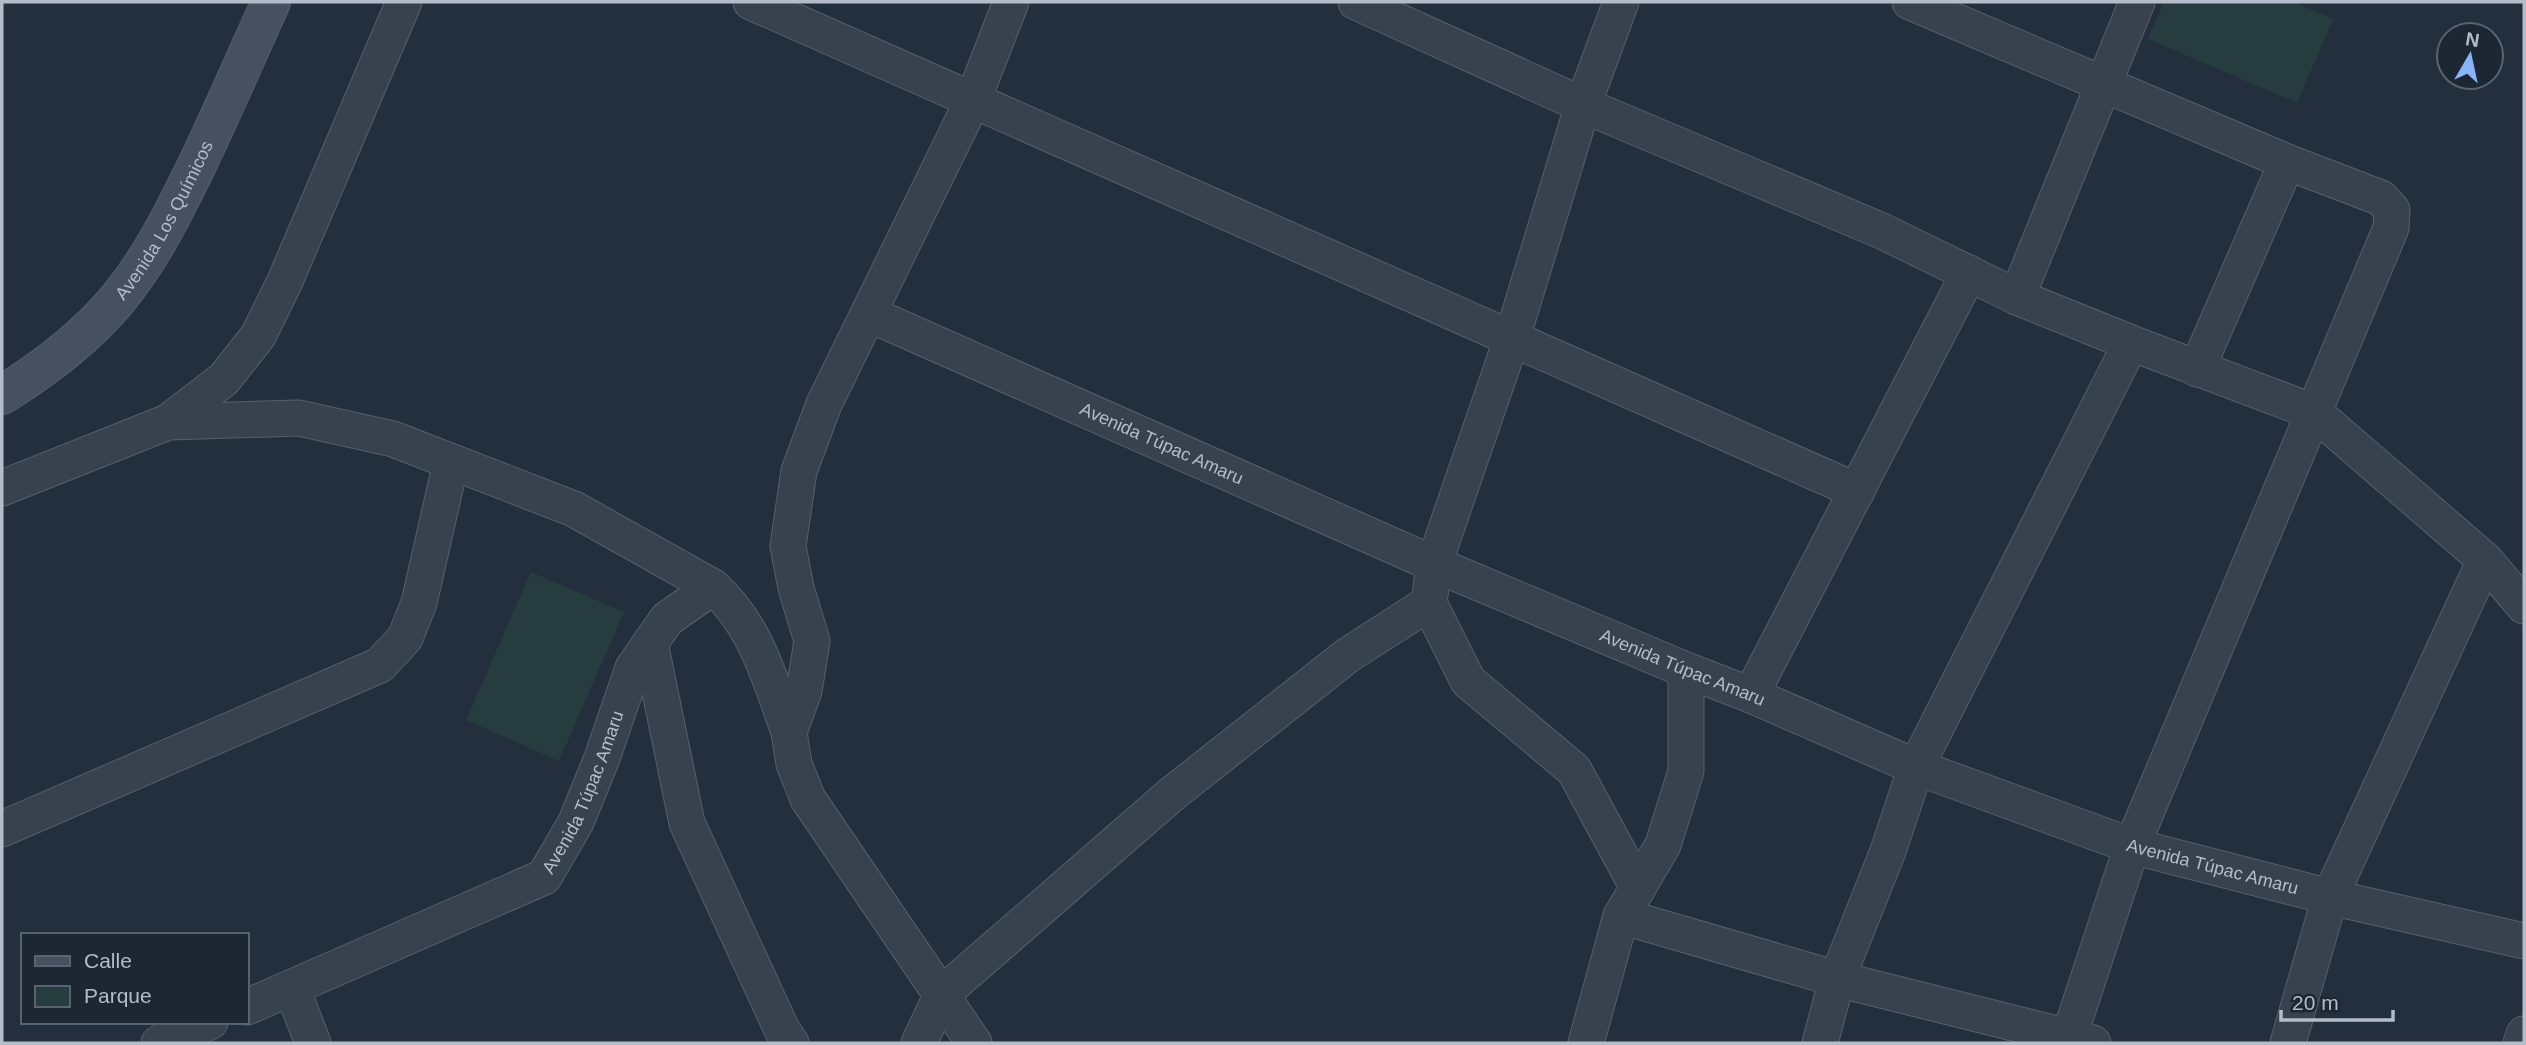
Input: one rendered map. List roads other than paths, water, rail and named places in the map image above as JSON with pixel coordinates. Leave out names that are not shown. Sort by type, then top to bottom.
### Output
[{"type":"main road","name":"Avenida Los Químicos","points":[[2,395],[36,374],[74,343],[116,300],[149,256],[171,219],[198,163],[271,2]]},
{"type":"street","points":[[2,488],[168,422],[224,379],[258,335],[285,281],[404,2]]},
{"type":"street","points":[[751,2],[1857,491]]},
{"type":"street","points":[[789,732],[804,691],[812,641],[796,588],[788,546],[799,471],[824,404],[973,100],[1011,2]]},
{"type":"street","points":[[1356,2],[1583,105],[1882,231],[2017,297],[2197,369],[2314,412],[2485,559],[2524,606]]},
{"type":"street","points":[[1621,2],[1583,105],[1512,338],[1434,564],[1429,603],[1468,681],[1574,770],[1629,902],[1837,979],[2076,1041],[2132,846],[2391,228],[2392,210],[2381,198],[2287,162],[1910,2]]},
{"type":"street","points":[[2017,297],[2137,2]]},
{"type":"street","points":[[2197,369],[2287,162]]},
{"type":"street","points":[[1751,695],[1969,274]]},
{"type":"street","name":"Avenida Túpac Amaru","points":[[869,314],[1434,564],[1751,695],[1916,767],[2132,846],[2330,897],[2524,941]]},
{"type":"street","points":[[1820,1043],[1837,979],[1888,851],[1916,767],[2131,343]]},
{"type":"street","points":[[168,422],[299,418],[393,439],[574,509],[713,587],[727,600],[756,644],[789,732],[794,764],[808,799],[974,1043]]},
{"type":"street","points":[[2,829],[380,665],[405,638],[419,603],[451,462]]},
{"type":"street","points":[[2288,1043],[2330,897],[2485,559]]},
{"type":"street","name":"Avenida Túpac Amaru","points":[[248,1007],[544,877],[576,822],[602,758],[633,668],[667,619],[713,587]]},
{"type":"street","points":[[919,1043],[942,994],[1172,794],[1348,655],[1429,603]]},
{"type":"street","points":[[650,643],[687,823],[779,1039]]},
{"type":"street","points":[[1586,1043],[1629,902],[1663,845],[1686,771],[1686,670]]},
{"type":"street","points":[[292,989],[313,1043]]},
{"type":"street","points":[[159,1043],[205,1024]]},
{"type":"street","points":[[2521,1043],[2524,1034]]}]
